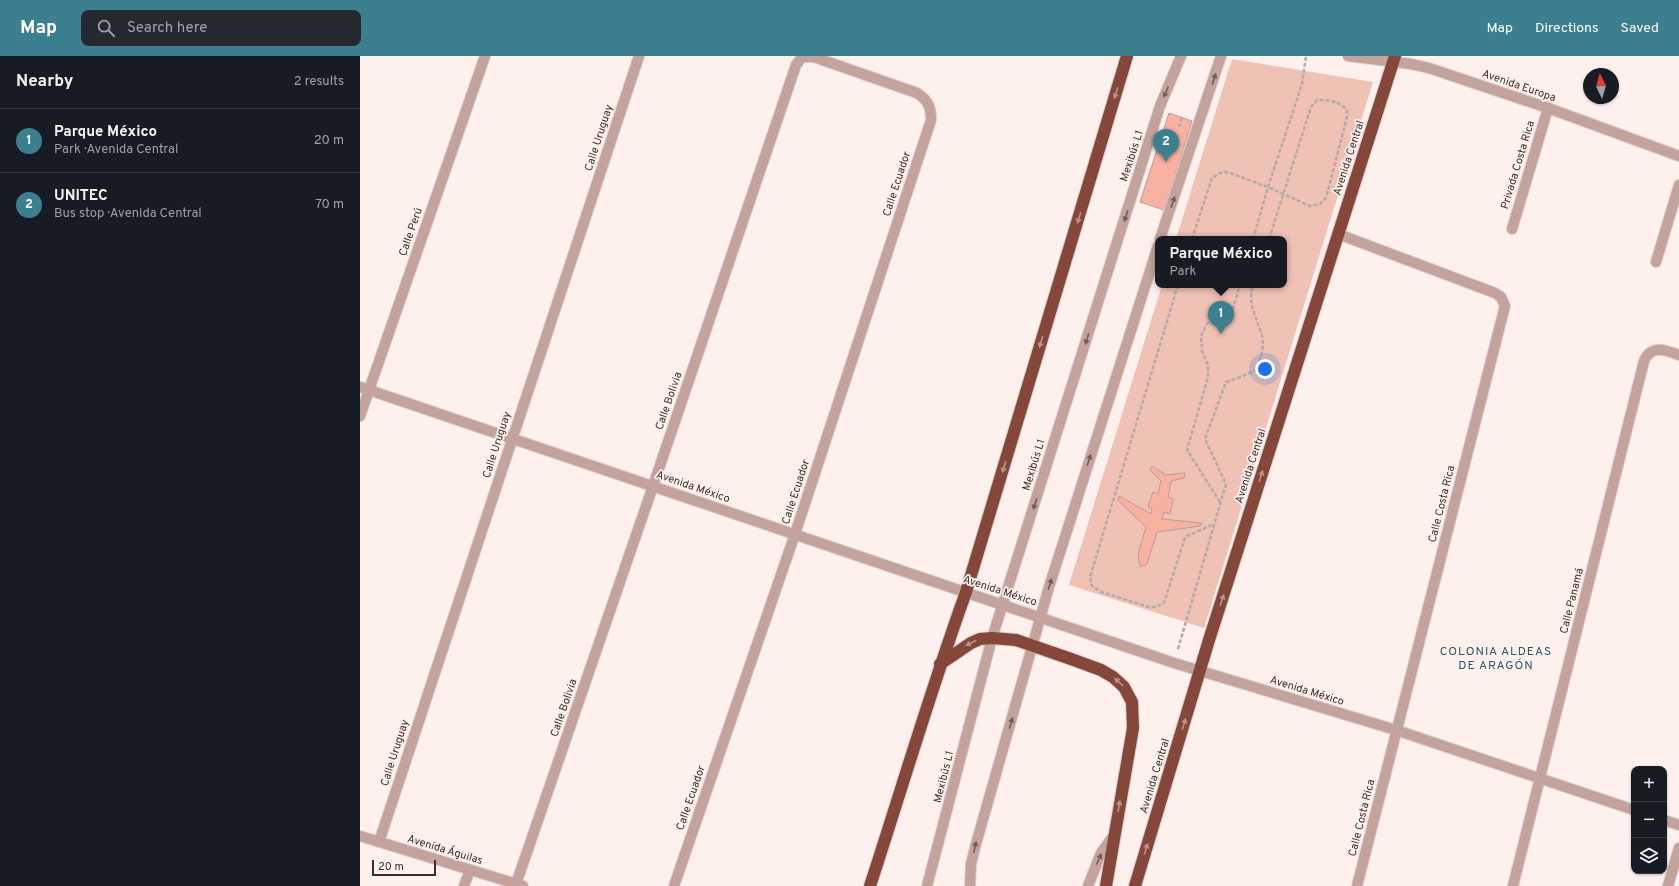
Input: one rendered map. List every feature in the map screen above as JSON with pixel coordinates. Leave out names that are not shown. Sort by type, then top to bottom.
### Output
[{"type":"highway","points":[[870,886],[940,664],[966,592],[1127,56]]},
{"type":"highway","name":"Avenida Central","points":[[1135,886],[1200,671],[1394,59]]},
{"type":"highway","points":[[940,664],[970,643],[980,639],[1005,638],[1071,658],[1113,677],[1124,687],[1132,702],[1133,728],[1106,886]]},
{"type":"street","name":"Calle Perú","points":[[360,416],[364,389],[485,56]]},
{"type":"street","name":"Calle Uruguay","points":[[378,842],[639,56]]},
{"type":"street","name":"Calle Bolivia","points":[[519,885],[796,65],[802,56],[814,57],[917,93],[929,103]]},
{"type":"street","name":"Mexibús L1","points":[[927,886],[992,638],[1160,106],[1181,56]]},
{"type":"street","points":[[1161,236],[1221,56]]},
{"type":"street","name":"Avenida Europa","points":[[1348,56],[1394,59],[1429,68],[1548,108],[1679,156]]},
{"type":"street","name":"Calle Ecuador","points":[[674,886],[794,534],[931,120],[929,103]]},
{"type":"street","name":"Privada Costa Rica","points":[[1512,229],[1548,108]]},
{"type":"street","points":[[1656,262],[1679,185]]},
{"type":"street","name":"Calle Costa Rica","points":[[1338,234],[1495,293],[1501,296],[1504,306],[1357,886]]},
{"type":"street","points":[[970,886],[976,844],[1052,579],[1155,255]]},
{"type":"street","name":"Calle Panamá","points":[[1513,886],[1541,779],[1644,361],[1651,351],[1664,350],[1679,355]]},
{"type":"street","name":"Avenida México","points":[[364,389],[1042,617],[1174,663],[1396,730],[1631,809]]},
{"type":"street","points":[[1667,821],[1679,825]]},
{"type":"street","points":[[1088,886],[1102,853],[1114,834]]},
{"type":"street","name":"Avenida Águilas","points":[[360,836],[519,885]]},
{"type":"street","points":[[1668,886],[1679,848]]},
{"type":"street","points":[[464,886],[470,870]]},
{"type":"path","points":[[1254,236],[1268,187],[1302,84],[1306,56]]},
{"type":"path","points":[[1193,236],[1212,178],[1220,173],[1227,172],[1268,187],[1283,194],[1310,206],[1320,204],[1326,198],[1347,117],[1347,110],[1342,104],[1327,100],[1317,100],[1311,107],[1283,194],[1270,236]]},
{"type":"path","points":[[1177,288],[1090,577],[1092,586],[1101,592],[1149,607],[1156,607],[1164,603],[1185,537],[1214,524]]},
{"type":"path","points":[[1220,502],[1187,450],[1208,377],[1208,365],[1202,351],[1201,336],[1207,324],[1233,308],[1239,288]]},
{"type":"path","points":[[1174,663],[1226,484],[1205,439],[1226,382],[1256,370],[1262,354],[1262,338],[1251,306],[1253,288]]},
{"type":"shaded area","points":[[1232,59],[1373,82],[1204,628],[1069,585],[1161,288],[1287,288],[1287,236],[1177,236]]},
{"type":"building","points":[[1169,113],[1192,121],[1164,210],[1140,202]]},
{"type":"building","points":[[1152,466],[1166,475],[1185,473],[1184,478],[1171,481],[1168,497],[1173,499],[1170,514],[1164,512],[1162,519],[1202,523],[1200,526],[1157,532],[1147,564],[1140,566],[1138,554],[1146,527],[1118,500],[1119,496],[1151,514],[1152,509],[1148,506],[1153,492],[1158,494],[1161,481],[1150,470]]},
{"type":"place","name":"UNITEC","points":[[1166,162]]},
{"type":"place","name":"Parque México","points":[[1221,334]]},
{"type":"district","name":"COLONIA ALDEAS DE ARAGÓN","points":[[1496,659]]}]
